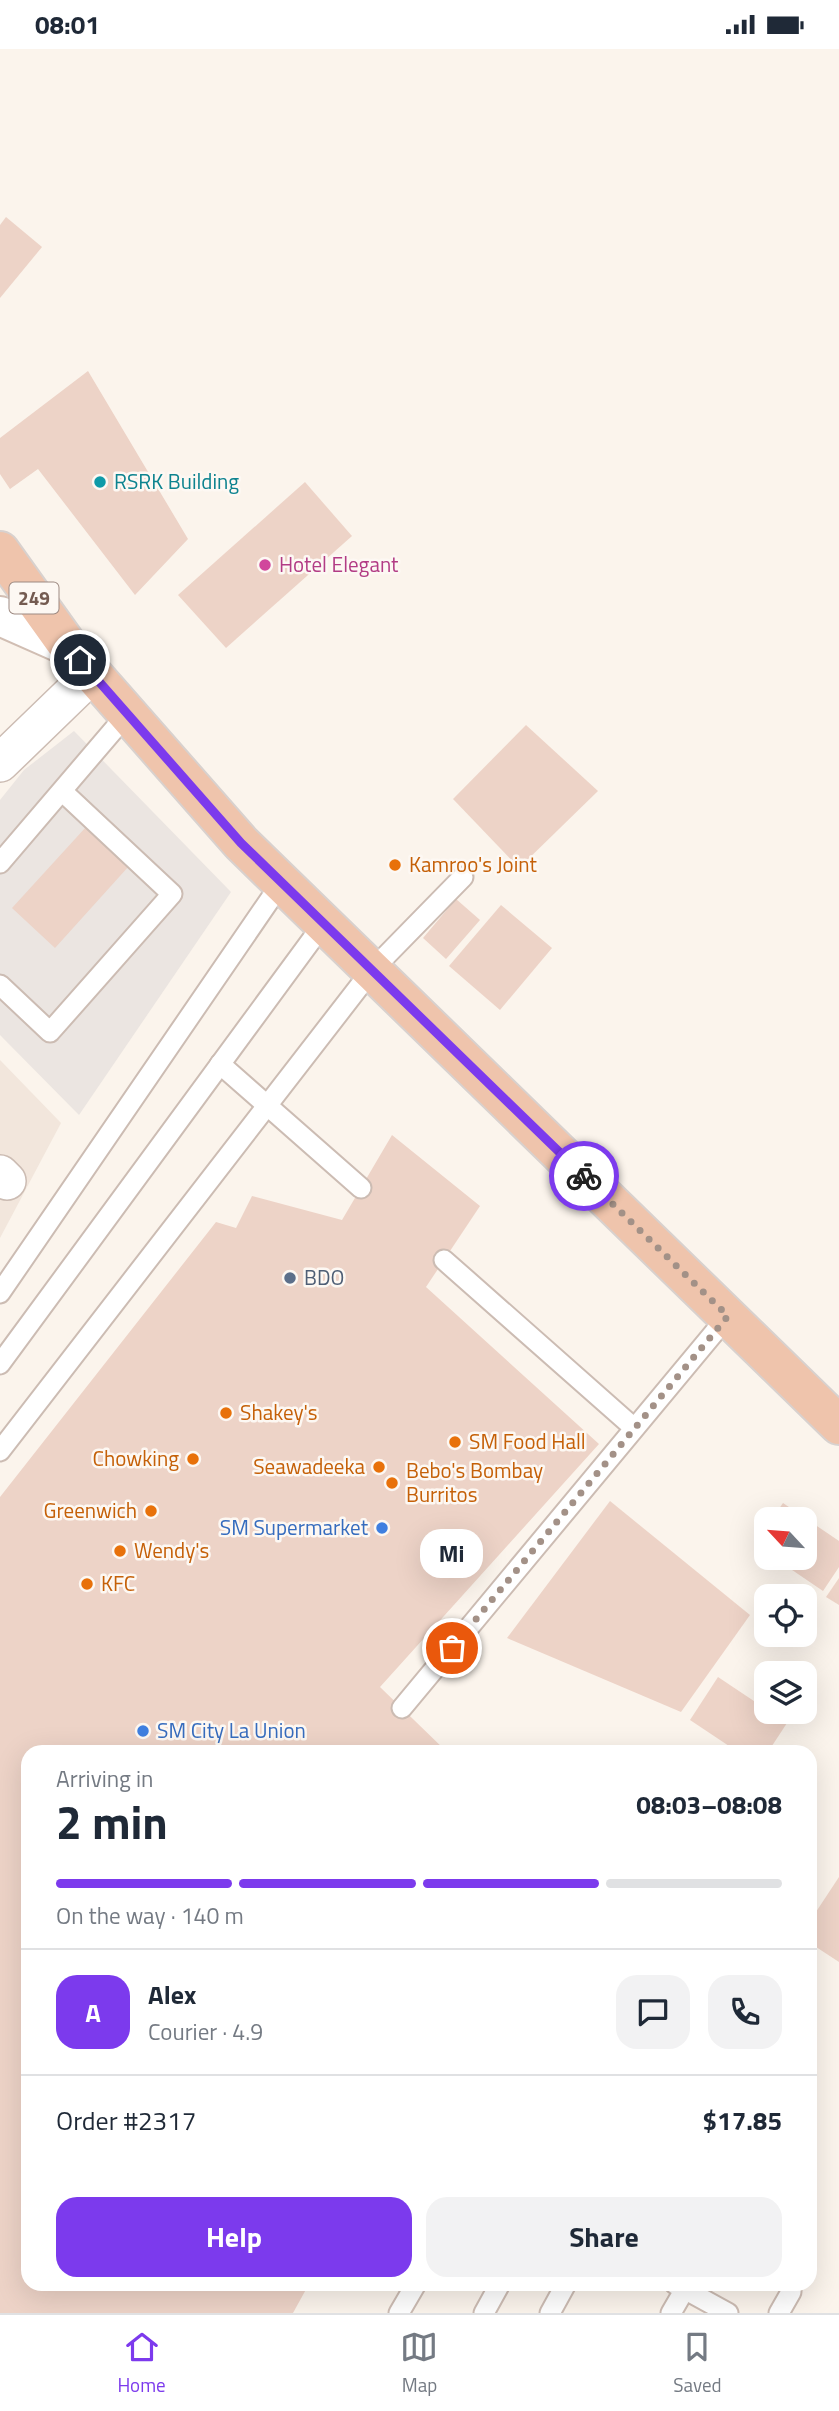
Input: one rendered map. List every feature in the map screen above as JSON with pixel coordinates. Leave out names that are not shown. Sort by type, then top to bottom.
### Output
[{"type":"highway","name":"249","points":[[0,551],[80,660],[241,843],[839,1425]]},
{"type":"main road","name":"249","points":[[0,616],[80,660]]},
{"type":"street","points":[[0,763],[80,660]]},
{"type":"lane","points":[[0,863],[128,713]]},
{"type":"lane","points":[[0,985],[50,1032],[172,894],[63,792]]},
{"type":"lane","points":[[0,1451],[373,970],[463,877]]},
{"type":"lane","points":[[0,1293],[282,881]]},
{"type":"lane","points":[[0,1363],[324,923]]},
{"type":"lane","points":[[220,1063],[361,1188]]},
{"type":"lane","points":[[444,1260],[634,1427]]},
{"type":"lane","points":[[402,1708],[728,1316]]},
{"type":"lane","points":[[399,2313],[412,2291]]},
{"type":"lane","points":[[484,2313],[496,2291]]},
{"type":"lane","points":[[550,2313],[562,2291]]},
{"type":"lane","points":[[671,2313],[679,2291]]},
{"type":"lane","points":[[687,2291],[728,2313]]},
{"type":"lane","points":[[779,2313],[790,2291]]},
{"type":"shaded area","points":[[74,731],[231,892],[79,1115],[0,1035],[0,800],[24,770]]},
{"type":"shaded area","points":[[0,1060],[61,1123],[0,1238]]},
{"type":"building","points":[[6,217],[42,247],[0,298],[0,225]]},
{"type":"building","name":"RSRK Building","points":[[88,371],[188,539],[135,595],[38,469],[10,489],[0,474],[0,438]]},
{"type":"building","name":"Hotel Elegant","points":[[305,482],[352,536],[226,648],[178,595]]},
{"type":"building","points":[[526,725],[598,791],[519,868],[453,799]]},
{"type":"building","points":[[86,827],[129,866],[55,948],[12,908]]},
{"type":"building","points":[[456,899],[480,920],[446,959],[423,938]]},
{"type":"building","points":[[501,905],[552,948],[500,1010],[449,966]]},
{"type":"building","points":[[392,1135],[480,1206],[426,1287],[599,1444],[380,1687],[440,1745],[21,1745],[21,2291],[305,2291],[293,2313],[0,2313],[0,1497],[216,1222],[236,1228],[252,1196],[342,1220]]},
{"type":"building","points":[[610,1501],[750,1615],[681,1712],[507,1638]]},
{"type":"building","points":[[817,1526],[839,1541],[839,1567],[823,1591],[817,1584],[813,1584],[792,1570],[817,1570]]},
{"type":"building","points":[[839,1578],[839,1605],[826,1597]]},
{"type":"building","points":[[718,1677],[754,1701],[754,1724],[786,1724],[773,1745],[728,1745],[690,1720]]},
{"type":"building","points":[[839,1877],[839,1962],[817,1948],[817,1910]]},
{"type":"way so far","points":[[452,1648],[728,1316],[584,1176]]},
{"type":"place","name":"RSRK Building","points":[[100,482]]},
{"type":"place","name":"Hotel Elegant","points":[[265,565]]},
{"type":"place","name":"Kamroo's Joint","points":[[395,865]]},
{"type":"place","name":"BDO","points":[[290,1278]]},
{"type":"place","name":"Shakey's","points":[[226,1413]]},
{"type":"place","name":"SM Food Hall","points":[[455,1442]]},
{"type":"place","name":"Chowking","points":[[193,1459]]},
{"type":"place","name":"Seawadeeka","points":[[379,1467]]},
{"type":"place","name":"Bebo's Bombay Burritos","points":[[392,1483]]},
{"type":"place","name":"Greenwich","points":[[151,1511]]},
{"type":"place","name":"SM Supermarket","points":[[382,1528]]},
{"type":"place","name":"Wendy's","points":[[120,1551]]},
{"type":"place","name":"KFC","points":[[87,1584]]},
{"type":"place","name":"Mi","points":[[452,1648]]},
{"type":"place","name":"SM City La Union","points":[[143,1731]]},
{"type":"route","points":[[80,660],[241,843],[584,1176]]}]
